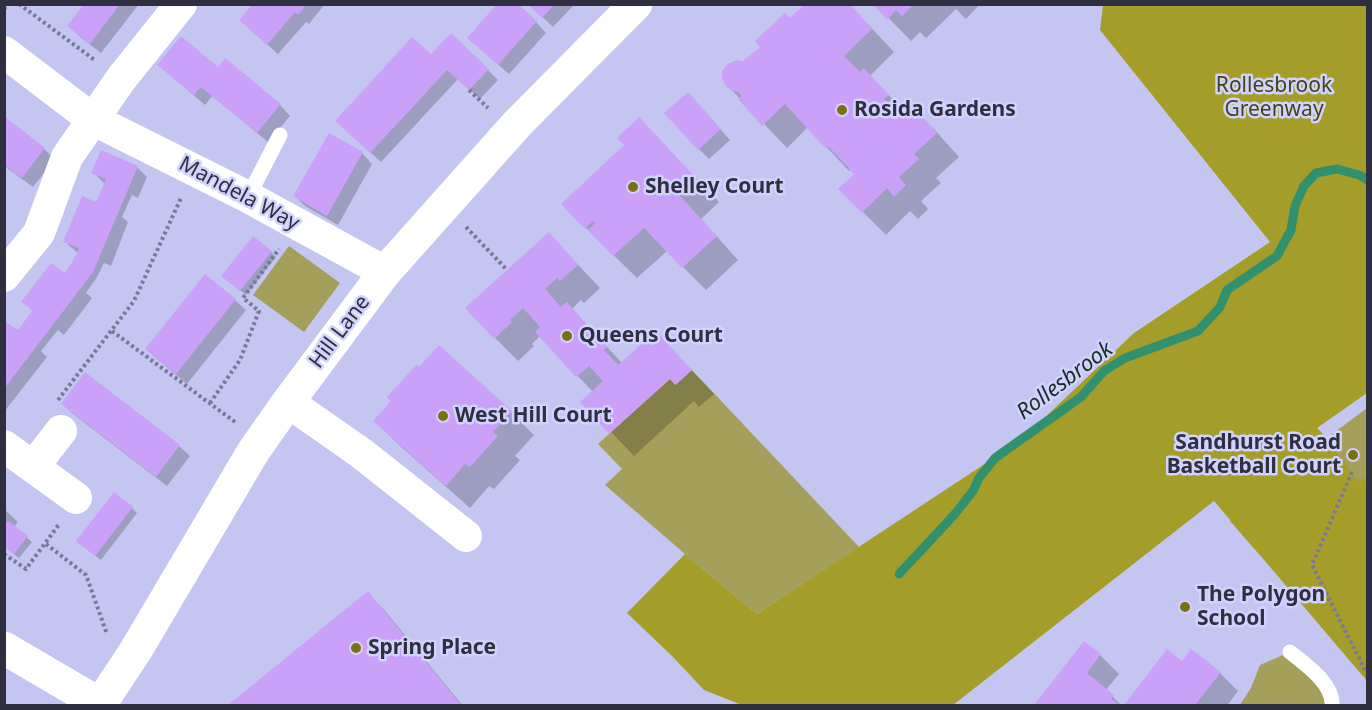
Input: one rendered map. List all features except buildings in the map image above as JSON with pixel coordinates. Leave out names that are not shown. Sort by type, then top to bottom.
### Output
[{"type":"street","points":[[4,276],[39,232],[67,157],[121,79],[181,4]]},
{"type":"street","name":"Hill Lane","points":[[102,704],[253,452],[385,272],[517,124],[636,4]]},
{"type":"street","name":"Mandela Way","points":[[5,54],[92,119],[248,197],[385,272]]},
{"type":"street","points":[[288,402],[361,453],[466,536]]},
{"type":"street","points":[[33,467],[61,431]]},
{"type":"street","points":[[4,446],[76,498]]},
{"type":"street","points":[[4,648],[102,704]]},
{"type":"lane","points":[[248,197],[280,135]]},
{"type":"lane","points":[[1290,652],[1317,673],[1333,698],[1332,705]]},
{"type":"path","points":[[4,9],[8,4]]},
{"type":"path","points":[[19,4],[121,79]]},
{"type":"path","points":[[26,10],[30,4]]},
{"type":"path","points":[[61,431],[50,410],[134,301],[194,170]]},
{"type":"path","points":[[445,204],[507,270]]},
{"type":"path","points":[[210,403],[240,360],[259,311],[243,298],[297,225]]},
{"type":"path","points":[[112,331],[243,428]]},
{"type":"path","points":[[1352,472],[1312,565],[1368,676]]},
{"type":"path","points":[[4,554],[26,569],[46,544],[86,575],[108,635]]},
{"type":"shaded area","points":[[289,246],[340,283],[304,332],[253,295]]},
{"type":"shaded area","points":[[692,370],[859,547],[757,614],[605,485],[622,469],[598,444],[670,379],[676,385]]},
{"type":"shaded area","points":[[1367,408],[1367,476],[1359,483],[1352,473],[1257,552],[1230,521],[1317,428],[1327,438]]},
{"type":"shaded area","points":[[1290,652],[1317,673],[1329,705],[1239,706],[1251,688],[1260,665]]},
{"type":"green space","name":"Rollesbrook Greenway","points":[[1103,5],[1367,5],[1367,393],[1317,428],[1359,482],[1367,476],[1367,681],[1214,501],[953,705],[742,705],[704,690],[627,613],[685,554],[757,614],[1021,440],[1134,333],[1270,242],[1100,30]]},
{"type":"waterway","name":"Rollesbrook","points":[[899,574],[954,515],[995,458],[1081,397],[1104,371],[1125,358],[1198,331],[1220,307],[1227,290],[1277,256],[1291,230],[1295,206],[1304,186],[1316,173],[1337,169],[1368,180]]},
{"type":"place","name":"Rosida Gardens","points":[[842,110]]},
{"type":"place","name":"Shelley Court","points":[[633,187]]},
{"type":"place","name":"Queens Court","points":[[567,336]]},
{"type":"place","name":"West Hill Court","points":[[443,416]]},
{"type":"place","name":"Sandhurst Road Basketball Court","points":[[1353,455]]},
{"type":"place","name":"The Polygon School","points":[[1185,607]]},
{"type":"place","name":"Spring Place","points":[[356,648]]}]
